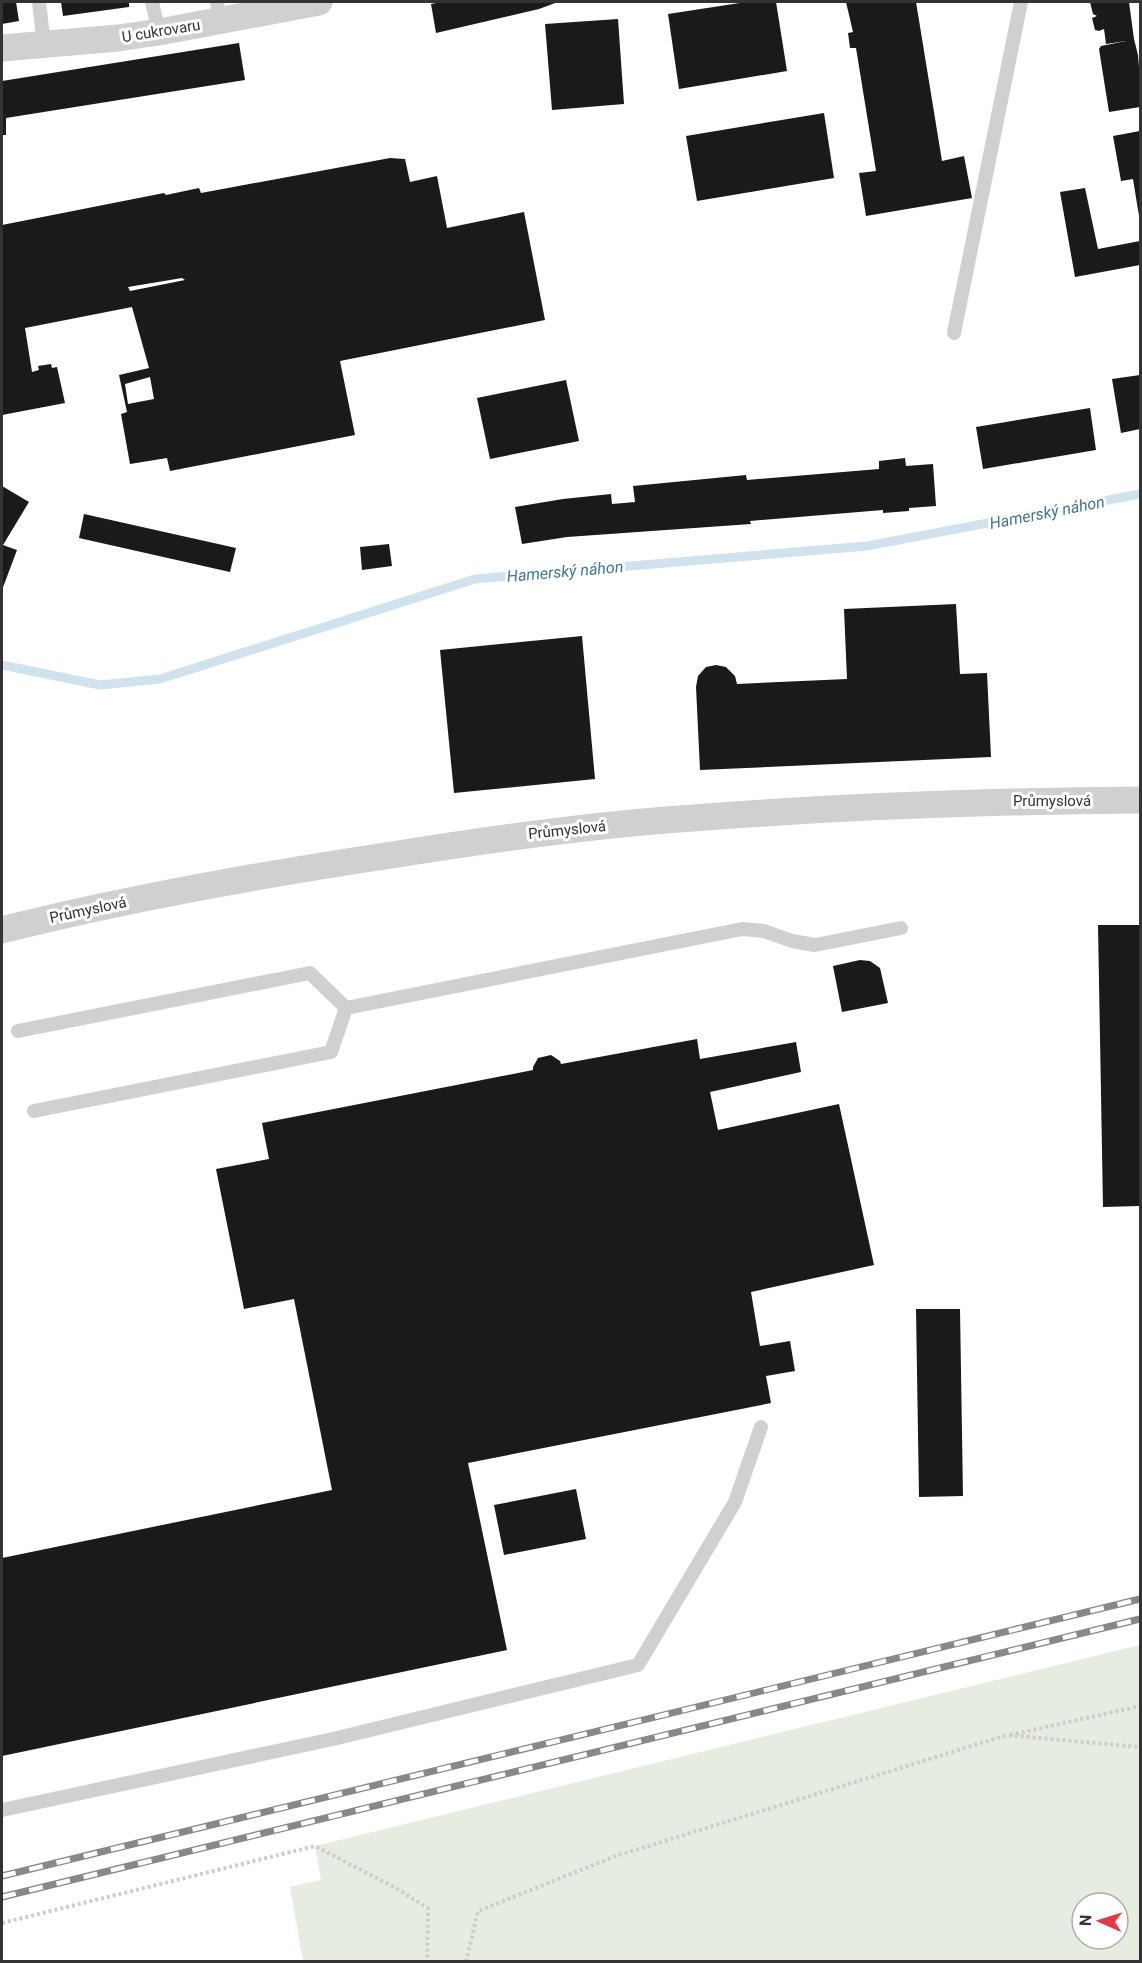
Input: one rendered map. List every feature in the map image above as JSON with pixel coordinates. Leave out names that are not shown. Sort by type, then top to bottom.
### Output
[{"type":"street","name":"U cukrovaru","points":[[2,48],[159,32],[219,12],[319,2]]},
{"type":"street","name":"Průmyslová","points":[[2,930],[162,895],[293,870],[540,833],[678,819],[891,806],[1013,801],[1140,800]]},
{"type":"lane","points":[[39,2],[44,45]]},
{"type":"lane","points":[[152,2],[159,32]]},
{"type":"lane","points":[[954,333],[1021,2]]},
{"type":"lane","points":[[346,1008],[742,929],[764,931],[792,941],[815,945],[901,928]]},
{"type":"lane","points":[[18,1031],[310,973],[346,1008]]},
{"type":"lane","points":[[34,1111],[331,1052],[346,1008]]},
{"type":"lane","points":[[2,1810],[333,1739],[638,1665],[735,1502],[761,1427]]},
{"type":"path","points":[[466,1962],[478,1911],[616,1856],[1007,1735],[1140,1706]]},
{"type":"path","points":[[1007,1735],[1140,1747]]},
{"type":"path","points":[[2,1923],[315,1846],[394,1887],[428,1908],[427,1962]]},
{"type":"shaded area","points":[[1140,1645],[1140,1961],[303,1961],[290,1887],[321,1880],[315,1846]]},
{"type":"building","points":[[2,2],[16,2],[19,21],[2,24]]},
{"type":"building","points":[[61,2],[129,2],[129,7],[63,16]]},
{"type":"building","points":[[441,2],[558,2],[539,9],[436,33],[431,4]]},
{"type":"building","points":[[746,2],[776,2],[787,71],[679,89],[668,14]]},
{"type":"building","points":[[846,2],[916,2],[942,161],[964,156],[972,198],[866,216],[859,173],[876,171],[856,48],[850,48],[848,33],[853,32]]},
{"type":"building","points":[[1090,2],[1129,2],[1138,55],[1140,107],[1109,112],[1099,49],[1101,46],[1126,41],[1106,44],[1104,29],[1095,30],[1092,18],[1097,16],[1093,14]]},
{"type":"building","points":[[618,19],[624,104],[552,110],[545,24]]},
{"type":"building","points":[[239,43],[245,80],[6,118],[6,135],[2,135],[2,81]]},
{"type":"building","points":[[824,113],[834,178],[697,201],[686,136]]},
{"type":"building","points":[[1140,131],[1139,216],[1133,179],[1121,181],[1113,136]]},
{"type":"building","points":[[390,158],[405,159],[410,182],[437,176],[447,228],[524,212],[545,320],[340,361],[355,435],[170,471],[167,458],[130,464],[121,414],[127,412],[119,375],[149,368],[132,307],[25,328],[32,372],[39,370],[38,366],[51,364],[52,368],[57,367],[65,403],[2,415],[2,225],[164,193],[166,195],[199,188],[201,193]],"holes":[[[182,278],[185,280],[130,291],[128,287]],[[150,377],[154,399],[128,404],[125,384]]]},
{"type":"building","points":[[1085,188],[1098,249],[1140,241],[1140,265],[1075,277],[1060,192]]},
{"type":"building","points":[[1140,375],[1140,429],[1121,433],[1112,379]]},
{"type":"building","points":[[566,380],[579,441],[490,459],[477,398]]},
{"type":"building","points":[[1090,408],[1096,450],[983,469],[976,427]]},
{"type":"building","points":[[905,458],[906,466],[933,464],[936,506],[909,508],[909,511],[883,513],[883,510],[750,521],[751,524],[567,537],[522,544],[515,507],[611,494],[612,504],[635,502],[633,486],[746,475],[747,480],[879,469],[879,461]]},
{"type":"building","points":[[2,486],[29,502],[3,545],[17,550],[2,590]]},
{"type":"building","points":[[84,514],[236,548],[230,572],[79,538]]},
{"type":"building","points":[[389,544],[392,566],[362,570],[360,547]]},
{"type":"building","points":[[956,604],[960,674],[987,673],[991,757],[700,770],[696,687],[698,676],[706,667],[716,665],[726,667],[735,676],[737,684],[847,679],[844,609]]},
{"type":"building","points":[[582,636],[595,779],[454,793],[440,650]]},
{"type":"building","points":[[1098,925],[1140,925],[1140,1206],[1103,1207]]},
{"type":"building","points":[[860,960],[870,961],[880,968],[888,1003],[842,1012],[833,966]]},
{"type":"building","points":[[697,1039],[700,1059],[796,1042],[801,1072],[710,1092],[718,1130],[839,1104],[874,1265],[751,1292],[760,1346],[790,1341],[795,1371],[766,1376],[771,1403],[468,1463],[507,1650],[2,1756],[2,1558],[332,1490],[294,1299],[244,1309],[216,1169],[269,1159],[262,1123],[533,1070],[538,1058],[551,1055],[561,1064]]},
{"type":"building","points":[[916,1309],[960,1309],[963,1496],[919,1497]]},
{"type":"building","points":[[576,1489],[586,1539],[504,1555],[494,1505]]},
{"type":"waterway","name":"Hamerský náhon","points":[[2,665],[100,685],[160,679],[475,579],[867,546],[1140,494]]},
{"type":"railway","points":[[2,1876],[1140,1599]]},
{"type":"railway","points":[[2,1897],[1140,1619]]}]
